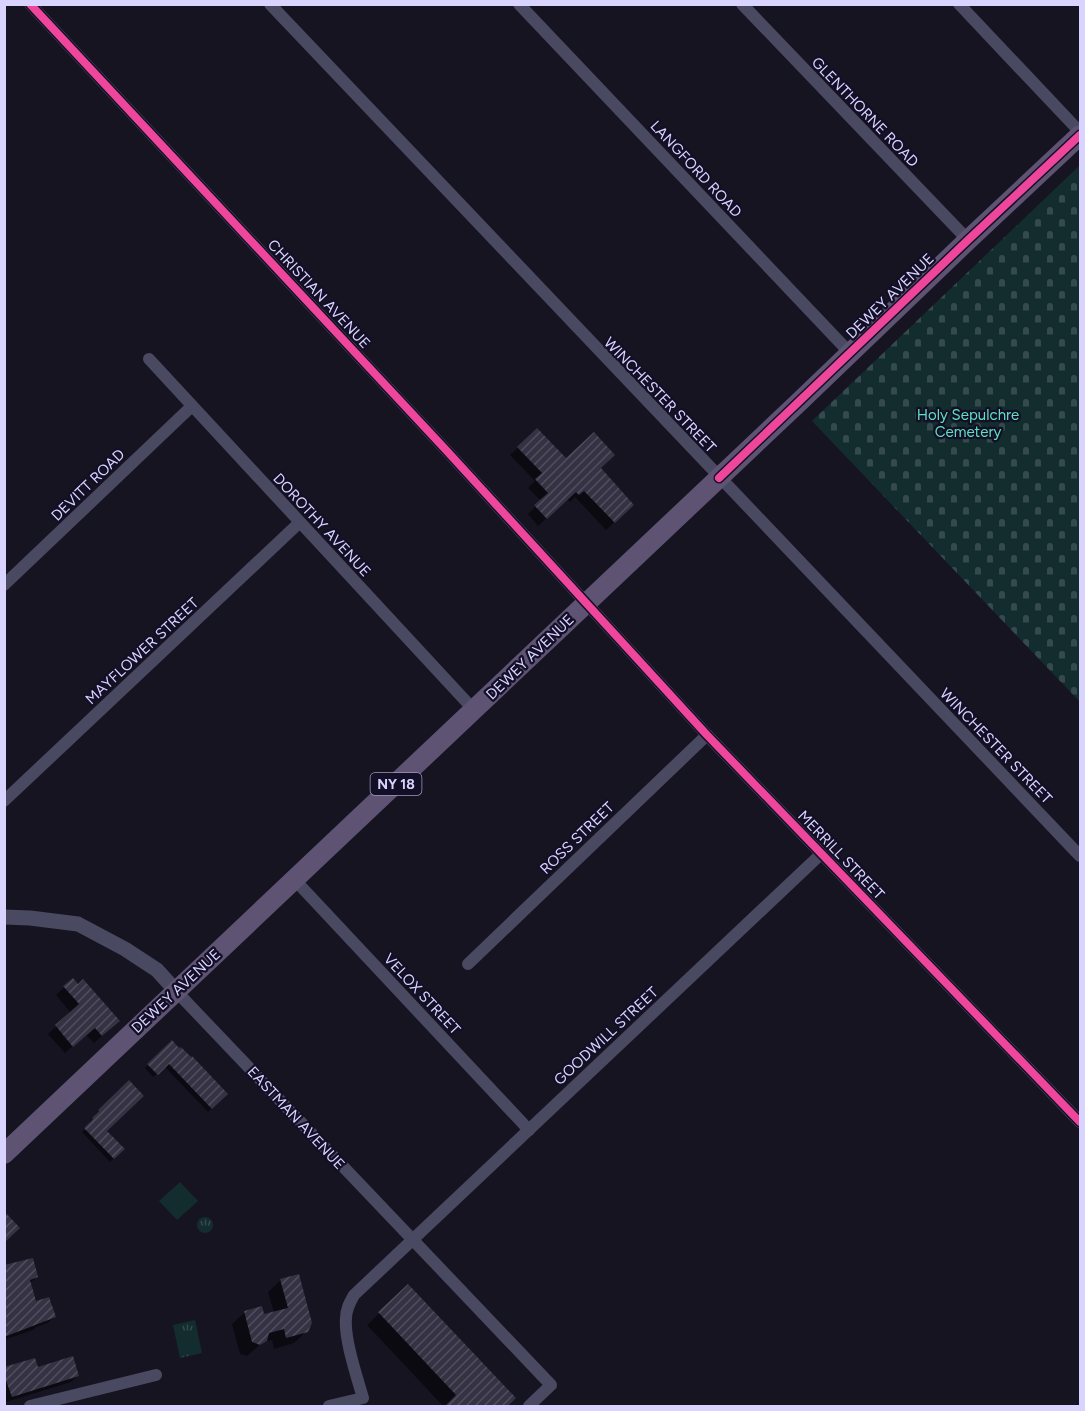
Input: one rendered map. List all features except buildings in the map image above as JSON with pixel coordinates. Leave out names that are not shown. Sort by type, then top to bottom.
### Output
[{"type":"main road","name":"DEWEY AVENUE","points":[[4,1154],[1080,134]]},
{"type":"street","name":"CHRISTIAN AVENUE","points":[[30,4],[586,603]]},
{"type":"street","name":"WINCHESTER STREET","points":[[270,4],[1080,856]]},
{"type":"street","name":"LANGFORD ROAD","points":[[519,4],[850,353]]},
{"type":"street","name":"GLENTHORNE ROAD","points":[[742,4],[968,240]]},
{"type":"street","points":[[959,4],[1080,134]]},
{"type":"street","name":"DOROTHY AVENUE","points":[[149,359],[474,710]]},
{"type":"street","name":"DEVITT ROAD","points":[[4,585],[192,406]]},
{"type":"street","name":"MAYFLOWER STREET","points":[[4,801],[299,523]]},
{"type":"street","name":"MERRILL STREET","points":[[586,603],[707,735],[1080,1122]]},
{"type":"street","name":"ROSS STREET","points":[[468,964],[707,735]]},
{"type":"street","name":"GOODWILL STREET","points":[[329,1407],[363,1398],[347,1332],[348,1306],[354,1295],[821,854]]},
{"type":"street","name":"VELOX STREET","points":[[294,879],[529,1130]]},
{"type":"street","name":"EASTMAN AVENUE","points":[[4,917],[78,924],[125,949],[157,970],[551,1385],[529,1407]]},
{"type":"street","points":[[30,1407],[156,1375]]},
{"type":"green space","name":"Holy Sepulchre Cemetery","points":[[1080,165],[1080,702],[812,421]]},
{"type":"green space","points":[[180,1182],[198,1201],[177,1220],[159,1201]]},
{"type":"green space","points":[[205,1217],[211,1219],[213,1225],[211,1231],[205,1233],[199,1231],[197,1225],[199,1219]]},
{"type":"green space","points":[[195,1320],[202,1353],[180,1358],[173,1325]]},
{"type":"cycle path","points":[[30,4],[446,450],[707,735],[1080,1122]]},
{"type":"cycle path","points":[[719,478],[1080,135]]}]
